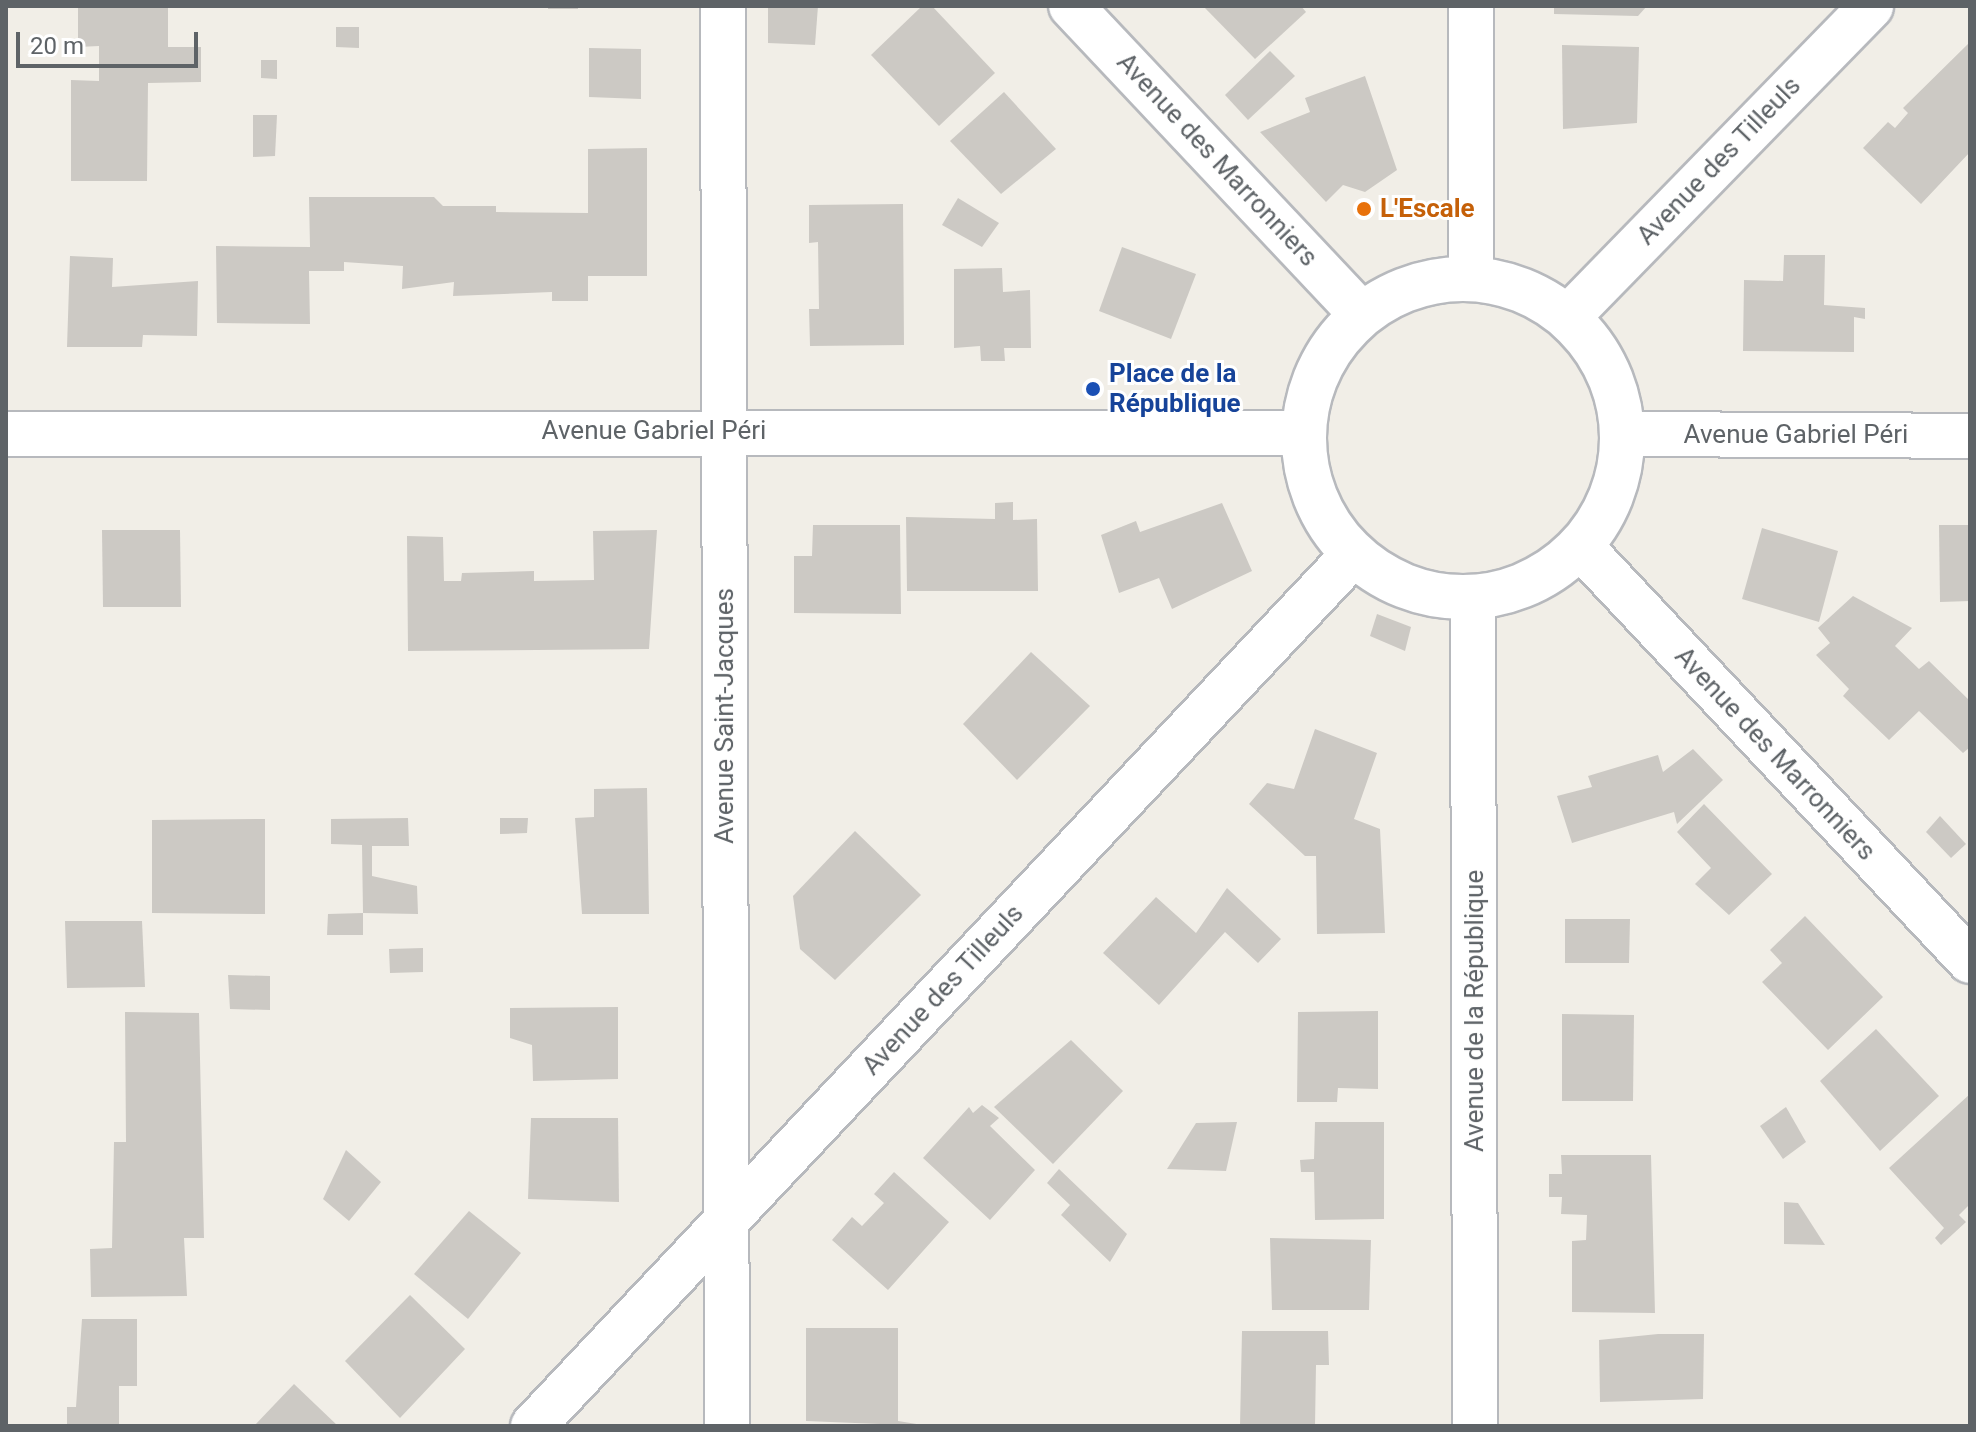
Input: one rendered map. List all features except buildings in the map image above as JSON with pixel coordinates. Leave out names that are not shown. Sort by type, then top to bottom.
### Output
[{"type":"street","name":"Avenue Saint-Jacques","points":[[723,6],[727,1426]]},
{"type":"street","name":"Avenue des Marronniers","points":[[1071,6],[1362,315]]},
{"type":"street","points":[[1471,6],[1471,278]]},
{"type":"street","name":"Avenue des Tilleuls","points":[[1568,317],[1871,6]]},
{"type":"street","points":[[1471,278],[1534,295],[1568,317],[1603,364],[1623,434],[1617,480],[1581,547],[1536,580],[1473,597],[1421,593],[1353,555],[1314,492],[1303,433],[1327,352],[1362,315],[1420,284],[1471,278]]},
{"type":"street","name":"Avenue Gabriel Péri","points":[[6,434],[724,431],[1303,433]]},
{"type":"street","name":"Avenue Gabriel Péri","points":[[1623,434],[1970,436]]},
{"type":"street","name":"Avenue des Marronniers","points":[[1581,547],[1970,961]]},
{"type":"street","name":"Avenue des Tilleuls","points":[[533,1426],[1353,555]]},
{"type":"street","name":"Avenue de la République","points":[[1473,597],[1475,1426]]},
{"type":"place","name":"L'Escale","points":[[1364,209]]},
{"type":"place","name":"Place de la République","points":[[1093,389]]}]
